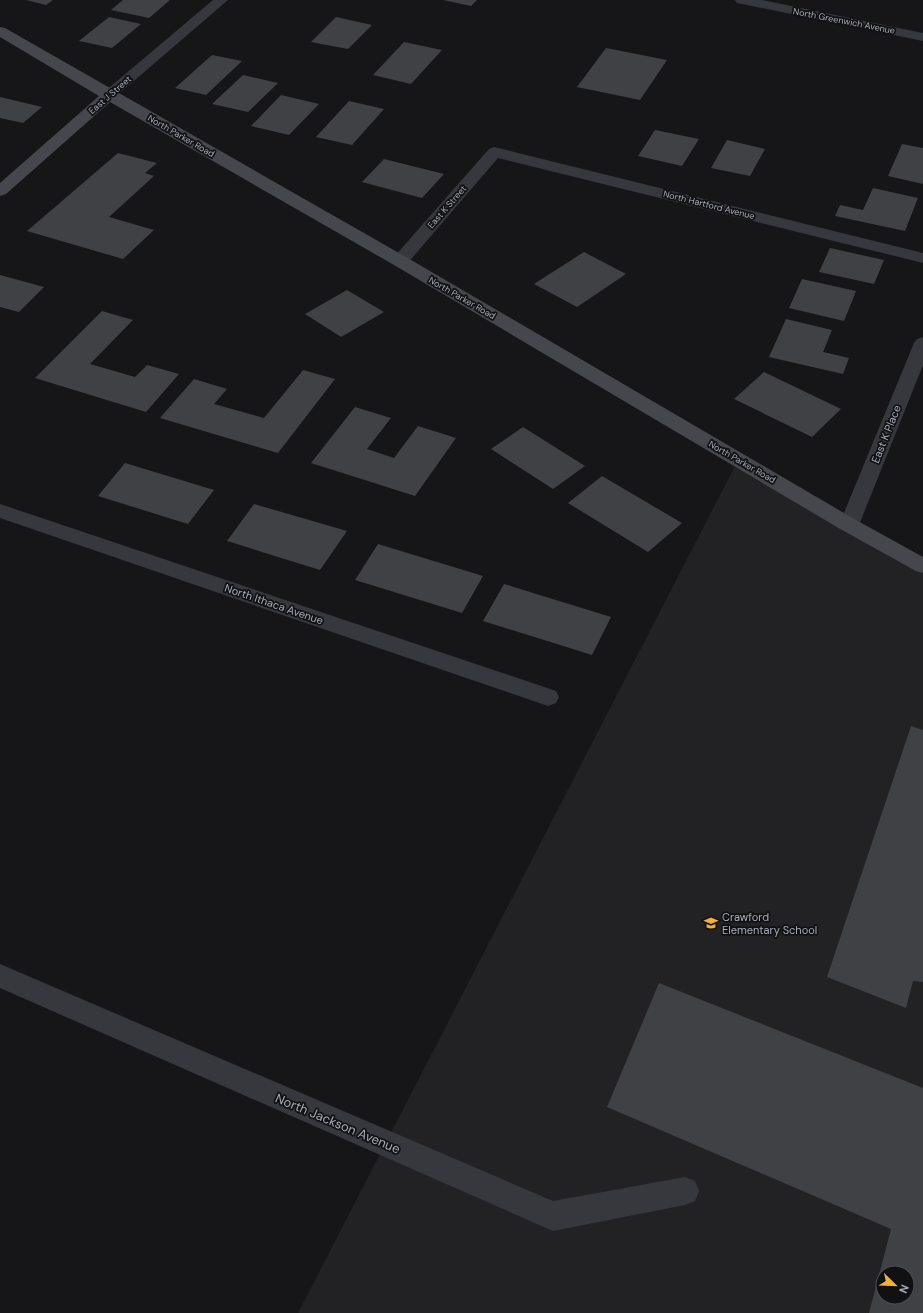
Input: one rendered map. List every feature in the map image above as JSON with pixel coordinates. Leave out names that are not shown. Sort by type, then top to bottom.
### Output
[{"type":"street","name":"East J Street","points":[[0,191],[109,95],[221,0]]},
{"type":"street","name":"North Greenwich Avenue","points":[[742,0],[923,37]]},
{"type":"street","name":"North Parker Road","points":[[0,31],[400,261],[849,525],[923,566]]},
{"type":"street","name":"East K Street","points":[[400,261],[494,152]]},
{"type":"street","name":"North Hartford Avenue","points":[[494,152],[923,258]]},
{"type":"street","name":"East K Place","points":[[849,525],[923,343]]},
{"type":"street","name":"North Ithaca Avenue","points":[[0,511],[548,697]]},
{"type":"street","name":"North Jackson Avenue","points":[[0,976],[553,1216],[685,1191]]},
{"type":"shaded area","name":"Crawford Elementary School","points":[[735,466],[923,573],[923,1313],[298,1313]]},
{"type":"building","points":[[26,0],[53,0],[46,5]]},
{"type":"building","points":[[123,0],[170,0],[149,18],[111,10]]},
{"type":"building","points":[[443,0],[477,0],[471,6]]},
{"type":"building","points":[[109,17],[141,24],[112,48],[79,41]]},
{"type":"building","points":[[336,17],[372,25],[348,49],[311,42]]},
{"type":"building","points":[[404,42],[442,50],[411,84],[373,75]]},
{"type":"building","points":[[606,48],[667,60],[640,100],[577,87]]},
{"type":"building","points":[[212,55],[242,61],[206,95],[175,88]]},
{"type":"building","points":[[243,75],[278,83],[248,112],[212,104]]},
{"type":"building","points":[[281,95],[319,104],[289,135],[251,126]]},
{"type":"building","points":[[0,97],[42,107],[23,123],[0,118]]},
{"type":"building","points":[[349,101],[384,109],[352,145],[316,137]]},
{"type":"building","points":[[655,130],[699,139],[682,166],[638,156]]},
{"type":"building","points":[[727,140],[765,149],[750,176],[711,168]]},
{"type":"building","points":[[902,144],[923,148],[923,184],[888,176]]},
{"type":"building","points":[[118,153],[157,163],[145,173],[154,176],[109,217],[154,230],[123,259],[27,231]]},
{"type":"building","points":[[384,159],[444,174],[422,198],[362,182]]},
{"type":"building","points":[[873,188],[918,198],[905,231],[835,216],[840,205],[863,210]]},
{"type":"building","points":[[830,248],[884,260],[874,284],[819,272]]},
{"type":"building","points":[[584,252],[626,274],[577,307],[534,284]]},
{"type":"building","points":[[0,275],[44,287],[19,312],[0,307]]},
{"type":"building","points":[[802,279],[856,291],[844,321],[789,308]]},
{"type":"building","points":[[347,290],[384,312],[341,337],[305,314]]},
{"type":"building","points":[[102,311],[133,320],[90,364],[135,377],[147,365],[179,374],[146,412],[35,378]]},
{"type":"building","points":[[786,319],[832,330],[823,352],[849,358],[843,374],[769,357]]},
{"type":"building","points":[[303,370],[335,379],[278,453],[160,418],[194,379],[227,389],[214,404],[264,418]]},
{"type":"building","points":[[764,372],[841,409],[812,437],[734,399]]},
{"type":"building","points":[[355,407],[391,418],[367,449],[394,458],[418,426],[456,438],[415,496],[311,463]]},
{"type":"building","points":[[523,427],[585,466],[553,489],[491,449]]},
{"type":"building","points":[[125,463],[214,490],[188,524],[98,496]]},
{"type":"building","points":[[602,476],[682,523],[648,552],[568,503]]},
{"type":"building","points":[[254,504],[347,531],[320,570],[227,541]]},
{"type":"building","points":[[378,544],[483,576],[462,613],[355,580]]},
{"type":"building","points":[[504,584],[611,617],[592,655],[483,621]]},
{"type":"building","points":[[911,726],[923,730],[923,982],[913,981],[906,1008],[827,977]]},
{"type":"building","points":[[659,983],[923,1088],[923,1313],[869,1313],[875,1290],[875,1305],[915,1305],[915,1265],[882,1265],[891,1229],[607,1107]]},
{"type":"place","name":"Crawford Elementary School","points":[[711,923]]}]
